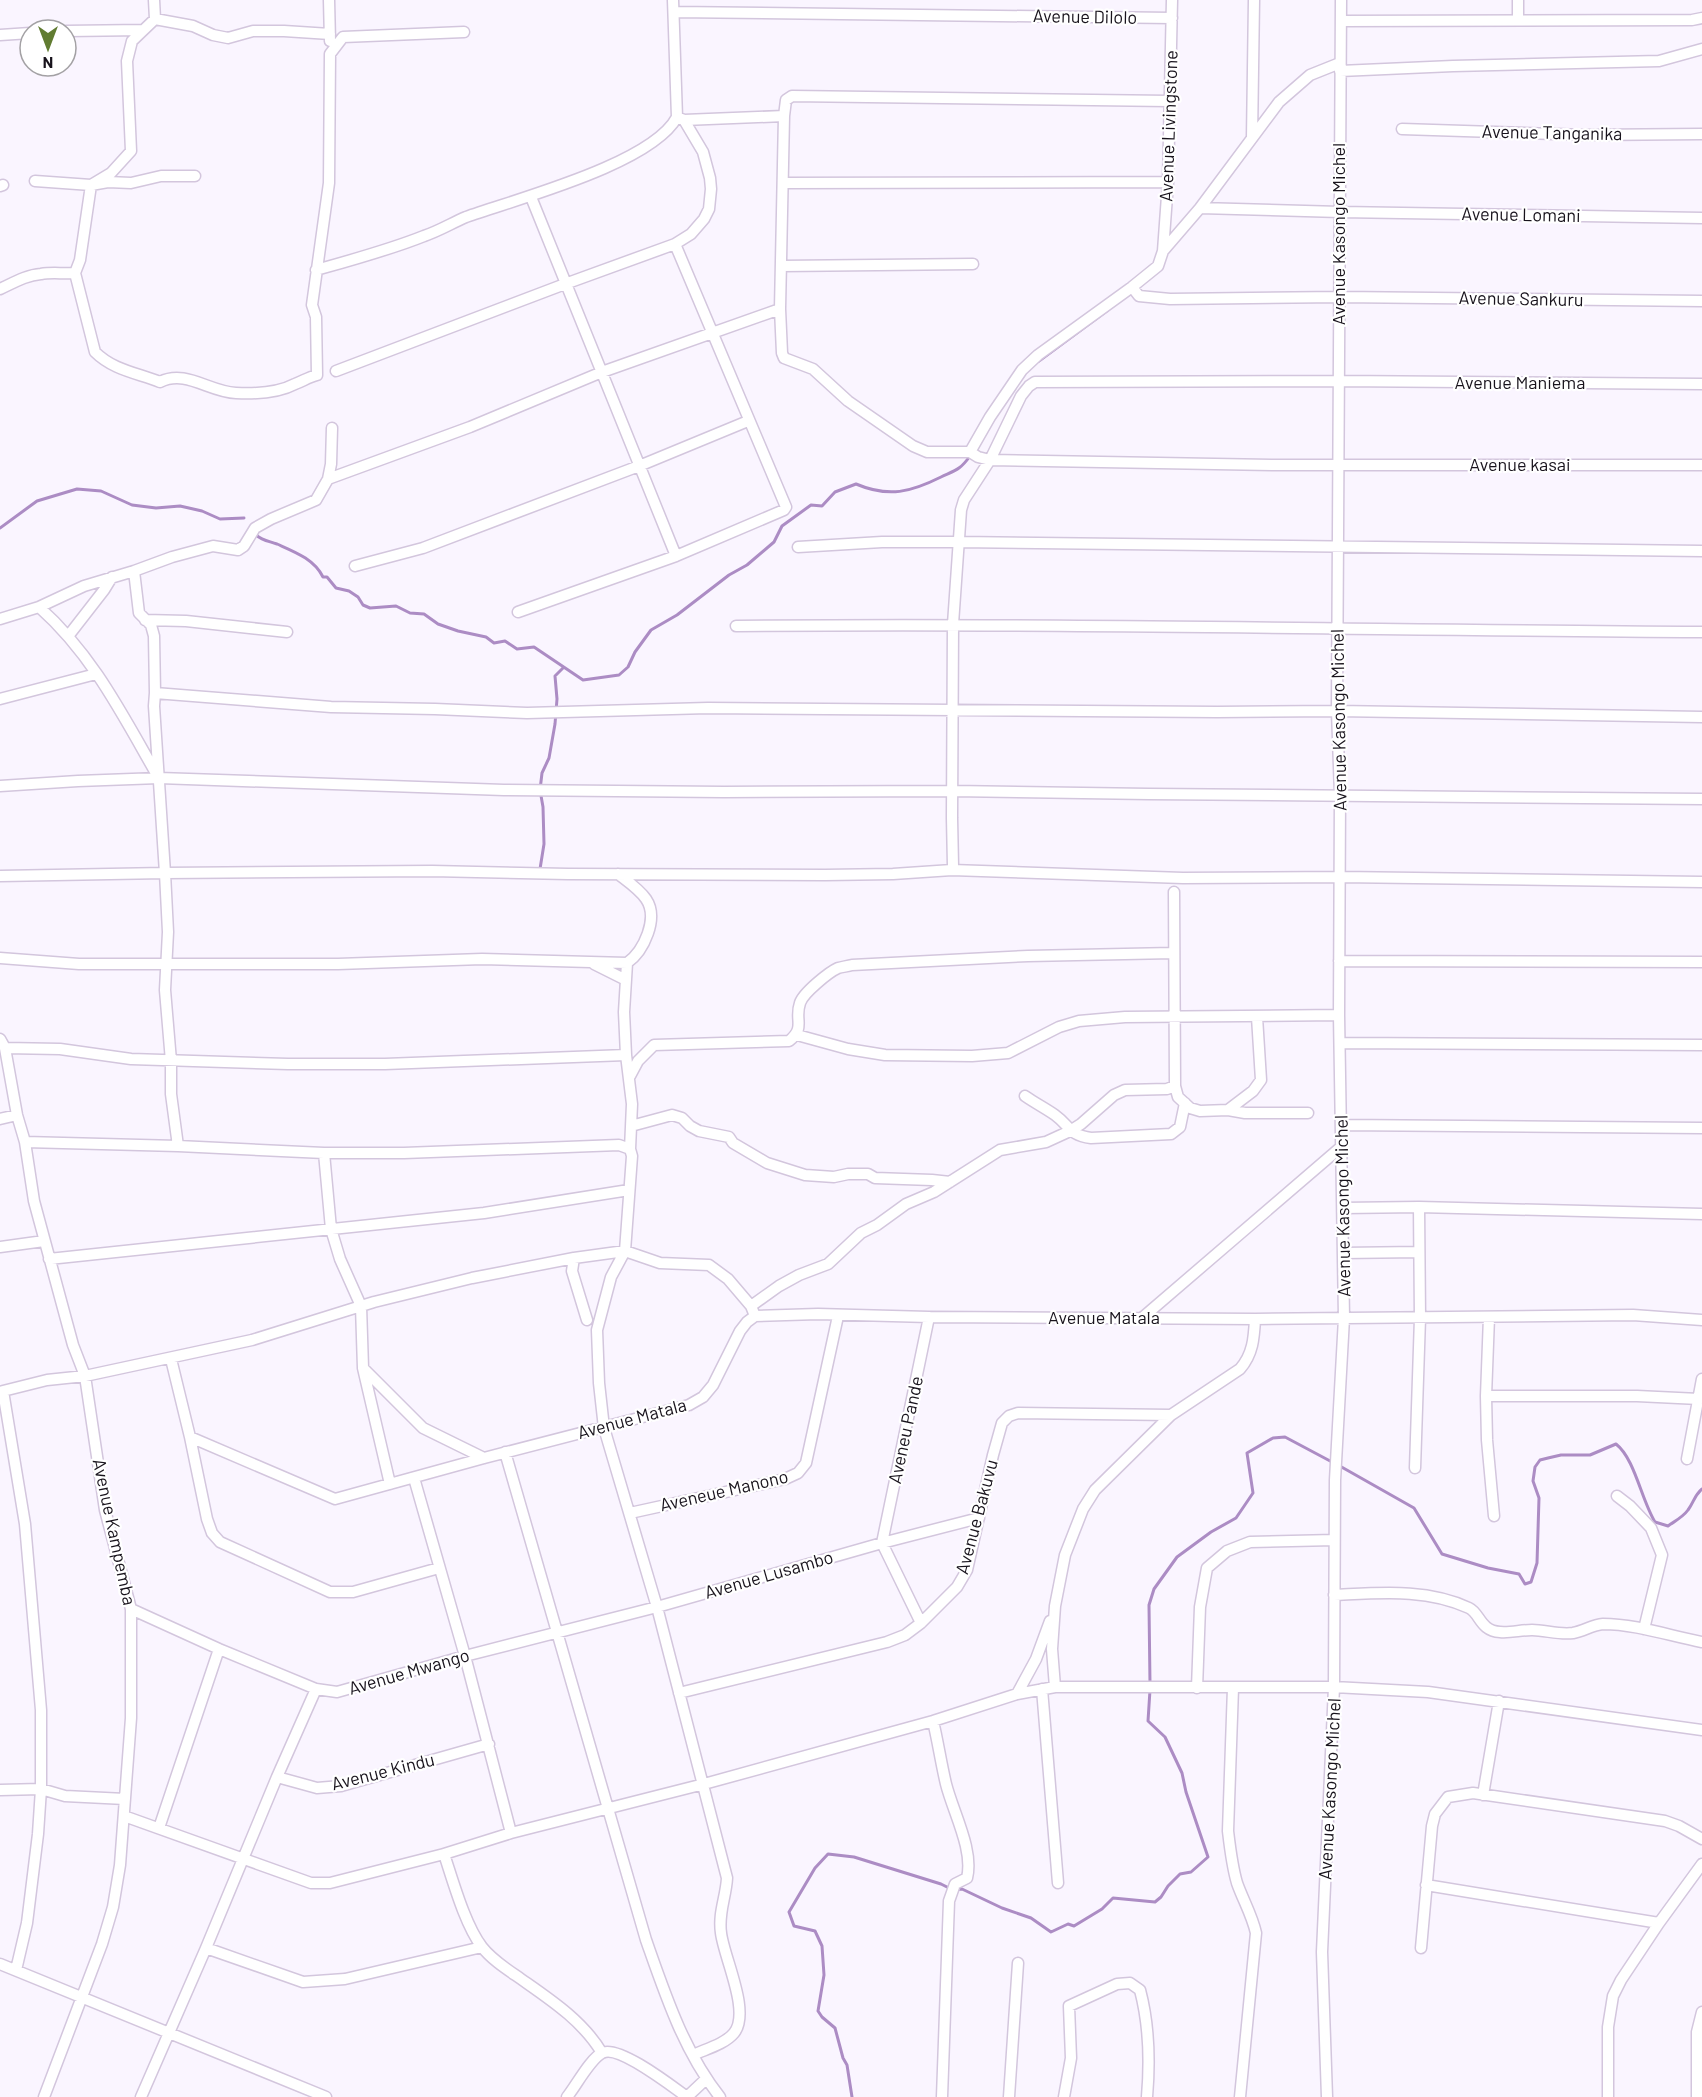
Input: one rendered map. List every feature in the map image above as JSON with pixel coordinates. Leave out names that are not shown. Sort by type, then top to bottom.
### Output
[{"type":"street","points":[[154,0],[155,19]]},
{"type":"street","points":[[155,19],[132,40],[128,61],[131,151],[111,172],[91,185],[80,260],[75,273],[95,352],[105,362],[160,382],[168,378],[179,377],[219,391],[247,393],[281,389],[317,375],[316,316],[312,305],[328,183],[329,0]]},
{"type":"street","name":"Avenue Livingstone","points":[[1163,251],[1168,182],[1172,0]]},
{"type":"street","points":[[1252,138],[1254,0]]},
{"type":"street","name":"Avenue Kasongo Michel","points":[[1327,2097],[1322,1952],[1334,1688],[1335,1480],[1344,1318],[1339,1015],[1341,877],[1337,711],[1341,0]]},
{"type":"street","points":[[1518,0],[1518,20]]},
{"type":"street","points":[[336,371],[675,244],[691,234],[709,209],[711,189],[703,152],[681,118],[674,6]]},
{"type":"street","name":"Avenue Dilolo","points":[[674,6],[1172,18]]},
{"type":"street","points":[[1341,21],[1692,20],[1702,18]]},
{"type":"street","points":[[155,19],[193,26],[213,35],[228,38],[253,31],[330,34]]},
{"type":"street","points":[[78,31],[143,30]]},
{"type":"street","points":[[330,54],[343,38],[465,32]]},
{"type":"street","points":[[0,35],[18,34]]},
{"type":"street","points":[[952,870],[953,624],[961,510],[990,417],[1022,370],[1038,355],[1135,292],[1158,266],[1163,251],[1200,208],[1278,102],[1310,75],[1340,67],[1659,62],[1702,49]]},
{"type":"street","points":[[328,479],[471,427],[602,372],[780,309],[784,116],[786,100],[792,96],[1169,101]]},
{"type":"street","points":[[316,270],[358,259],[425,236],[465,218],[531,197],[593,172],[639,151],[665,134],[681,118],[784,116]]},
{"type":"street","name":"Avenue Tanganika","points":[[1402,129],[1586,135],[1702,134]]},
{"type":"street","points":[[35,181],[91,185],[108,182],[131,183],[161,176],[195,176]]},
{"type":"street","points":[[784,183],[1168,182]]},
{"type":"street","points":[[531,197],[676,556]]},
{"type":"street","name":"Avenue Lomani","points":[[1200,208],[1702,218]]},
{"type":"street","points":[[518,612],[676,556],[784,510],[785,504],[675,244]]},
{"type":"street","points":[[781,266],[973,264]]},
{"type":"street","points":[[0,289],[23,278],[42,273],[58,275],[75,273]]},
{"type":"street","name":"Avenue Sankuru","points":[[1135,292],[1170,299],[1340,297],[1702,301]]},
{"type":"street","name":"Avenue kasai","points":[[780,309],[784,358],[813,369],[848,401],[913,446],[927,452],[979,456],[1338,465],[1702,465]]},
{"type":"street","name":"Avenue Maniema","points":[[979,456],[1021,396],[1035,382],[1338,381],[1702,384]]},
{"type":"street","points":[[355,566],[423,548],[639,466],[748,421]]},
{"type":"street","points":[[0,619],[39,606],[84,586],[172,557],[213,546],[238,550],[244,546],[255,528],[316,500],[328,479],[331,464],[332,428]]},
{"type":"street","points":[[798,547],[882,542],[960,542],[1702,551]]},
{"type":"street","points":[[134,571],[139,613],[151,625],[154,636],[154,706],[168,932],[165,990],[171,1061],[171,1094],[178,1146]]},
{"type":"street","points":[[69,635],[112,577]]},
{"type":"street","points":[[39,606],[69,635],[108,688],[159,778]]},
{"type":"street","points":[[145,620],[186,621],[287,632]]},
{"type":"street","points":[[736,626],[953,624],[1337,630],[1702,632]]},
{"type":"street","points":[[0,699],[96,674]]},
{"type":"street","points":[[155,693],[331,707],[527,713],[708,708],[1337,711],[1702,717]]},
{"type":"street","points":[[0,786],[159,778],[513,790],[953,791],[1702,799]]},
{"type":"street","points":[[0,876],[432,871],[882,874],[952,870],[1183,878],[1341,877],[1702,882]]},
{"type":"street","points":[[0,958],[79,964],[167,962],[338,964],[482,959],[627,963],[635,957],[642,946],[647,935],[650,913],[647,901],[618,874]]},
{"type":"street","points":[[1174,892],[1175,1086],[1178,1097],[1190,1108],[1200,1111],[1308,1113]]},
{"type":"street","points":[[630,1076],[638,1061],[654,1045],[789,1041],[797,1035],[800,1003],[807,992],[837,969],[852,965],[1028,956],[1173,953]]},
{"type":"street","points":[[586,961],[601,966],[626,980]]},
{"type":"street","points":[[1339,961],[1702,962]]},
{"type":"street","points":[[627,963],[624,1012],[626,1055],[630,1076],[630,1149],[632,1156],[625,1251],[611,1277],[597,1330],[598,1372],[604,1428],[657,1607],[727,1878],[726,1895],[719,1920],[721,1936],[738,1998],[740,2020],[735,2032],[693,2055]]},
{"type":"street","points":[[797,1035],[848,1049],[885,1055],[972,1056],[1008,1053],[1059,1027],[1079,1021],[1125,1017],[1339,1015]]},
{"type":"street","points":[[1228,1110],[1253,1090],[1260,1080],[1257,1017]]},
{"type":"street","points":[[3,1043],[131,1059],[321,1065],[626,1055]]},
{"type":"street","name":"Avenue Kampemba","points":[[3,1043],[17,1115],[25,1142],[34,1201],[73,1345],[85,1376],[105,1510],[131,1609],[131,1718],[120,1865],[102,1944],[44,2097]]},
{"type":"street","points":[[1340,1043],[1702,1045]]},
{"type":"street","points":[[16,1970],[27,1923],[41,1789],[39,1671],[25,1524],[1,1389],[171,1359],[252,1340],[361,1306],[464,1280],[574,1258],[625,1251],[660,1263],[709,1265],[728,1279],[753,1311],[789,1280],[828,1264],[861,1233],[877,1225],[906,1204],[950,1182],[1000,1150],[1046,1142],[1070,1131],[1108,1100],[1125,1090],[1167,1089],[1175,1086]]},
{"type":"street","points":[[1025,1096],[1052,1113],[1079,1137],[1091,1138],[1171,1134],[1180,1126],[1185,1103]]},
{"type":"street","points":[[0,1119],[17,1115]]},
{"type":"street","points":[[631,1126],[672,1115],[682,1118],[699,1131],[729,1137],[734,1143],[766,1163],[805,1175],[834,1177],[868,1174],[875,1178],[950,1182]]},
{"type":"street","points":[[1341,1125],[1702,1128]]},
{"type":"street","points":[[25,1142],[404,1154],[619,1145],[630,1149]]},
{"type":"street","points":[[1142,1318],[1341,1147]]},
{"type":"street","points":[[324,1153],[331,1229],[340,1259],[361,1306],[363,1368],[390,1484]]},
{"type":"street","points":[[49,1259],[484,1213],[629,1190]]},
{"type":"street","points":[[1343,1208],[1419,1207],[1702,1214]]},
{"type":"street","points":[[1415,1468],[1420,1318],[1419,1207]]},
{"type":"street","points":[[0,1247],[44,1241]]},
{"type":"street","points":[[1343,1253],[1418,1252]]},
{"type":"street","points":[[574,1258],[572,1271],[587,1320]]},
{"type":"street","name":"Avenue Matala","points":[[190,1437],[335,1499],[689,1405],[703,1397],[713,1386],[740,1331],[753,1311],[838,1316],[1255,1319],[1633,1315],[1702,1320]]},
{"type":"street","name":"Aveneue Manono","points":[[630,1513],[785,1479],[798,1473],[806,1463],[838,1316]]},
{"type":"street","name":"Aveneu Pande","points":[[882,1543],[929,1317]]},
{"type":"street","points":[[1490,1317],[1486,1396],[1487,1440],[1494,1516]]},
{"type":"street","points":[[1055,1687],[1052,1649],[1055,1606],[1065,1555],[1089,1499],[1095,1490],[1171,1415],[1240,1369],[1248,1360],[1253,1344],[1255,1319]]},
{"type":"street","points":[[171,1359],[207,1519],[212,1533],[220,1542],[330,1592],[352,1592],[439,1568]]},
{"type":"street","points":[[363,1368],[423,1428],[484,1458]]},
{"type":"street","points":[[1687,1459],[1702,1379]]},
{"type":"street","points":[[1486,1396],[1637,1396],[1699,1399]]},
{"type":"street","name":"Avenue Bakuvu","points":[[679,1693],[887,1641],[905,1635],[921,1623],[957,1587],[967,1569],[993,1455],[1002,1423],[1009,1416],[1018,1413],[1171,1415]]},
{"type":"street","points":[[505,1452],[607,1807],[662,1986],[693,2055],[706,2079],[720,2097]]},
{"type":"street","points":[[414,1478],[465,1656],[511,1833]]},
{"type":"street","points":[[1617,1496],[1651,1528],[1662,1555],[1644,1629]]},
{"type":"street","name":"Avenue Lusambo","points":[[558,1631],[657,1607],[979,1518]]},
{"type":"street","points":[[1197,1688],[1200,1607],[1207,1568],[1227,1551],[1250,1542],[1334,1540]]},
{"type":"street","points":[[882,1543],[921,1623]]},
{"type":"street","points":[[1334,1595],[1399,1593],[1433,1595],[1472,1609],[1483,1624],[1492,1631],[1499,1632],[1532,1630],[1571,1633],[1582,1631],[1592,1625],[1605,1624],[1644,1629],[1702,1642]]},
{"type":"street","points":[[1017,1694],[1036,1659],[1055,1606]]},
{"type":"street","name":"Avenue Mwango","points":[[131,1609],[316,1689],[338,1692],[558,1631]]},
{"type":"street","points":[[159,1828],[219,1649]]},
{"type":"street","points":[[124,1816],[311,1883],[330,1883],[444,1854],[607,1807],[704,1784],[933,1721],[1017,1694],[1055,1687],[1334,1688],[1428,1692],[1702,1729]]},
{"type":"street","points":[[1233,1688],[1228,1830],[1237,1883],[1253,1917],[1256,1933],[1240,2097]]},
{"type":"street","points":[[141,2097],[316,1689]]},
{"type":"street","points":[[1042,1689],[1058,1883]]},
{"type":"street","points":[[1483,1794],[1499,1701]]},
{"type":"street","points":[[933,1721],[946,1784],[969,1869],[967,1878],[955,1884],[949,1901],[942,2097]]},
{"type":"street","name":"Avenue Kindu","points":[[277,1777],[317,1788],[335,1787],[489,1744]]},
{"type":"street","points":[[0,1790],[41,1789],[65,1796],[125,1799]]},
{"type":"street","points":[[1421,1948],[1432,1826],[1435,1814],[1448,1797],[1473,1793],[1483,1794],[1644,1817],[1665,1821],[1700,1835]]},
{"type":"street","points":[[444,1854],[469,1923],[482,1947],[502,1966],[582,2026],[594,2039],[602,2053]]},
{"type":"street","points":[[1608,2097],[1608,2026],[1613,1996],[1659,1923],[1702,1864]]},
{"type":"street","points":[[1426,1885],[1659,1923]]},
{"type":"street","points":[[206,1948],[303,1982],[326,1982],[482,1947]]},
{"type":"street","points":[[1009,2097],[1018,1963]]},
{"type":"street","points":[[0,1964],[326,2097]]},
{"type":"street","points":[[1064,2097],[1071,2058],[1069,2006],[1110,1987],[1130,1983],[1140,1990],[1143,2003],[1148,2060],[1147,2097]]},
{"type":"street","points":[[1697,2097],[1697,2032],[1702,2012]]},
{"type":"street","points":[[567,2097],[602,2053],[610,2051],[641,2065],[687,2097],[706,2079]]},
{"type":"waterway","points":[[1039,361],[1108,310]]},
{"type":"waterway","points":[[256,535],[303,557],[315,565],[323,577],[327,577],[336,588],[349,591],[358,597],[363,605],[370,608],[396,606],[410,613],[424,614],[438,624],[458,631],[486,637],[494,643],[505,641],[517,649],[534,647],[583,680],[619,675],[628,667],[635,652],[651,630],[677,615],[729,575],[747,565],[774,542],[782,526],[811,505],[822,506],[835,492],[856,484],[889,492],[920,486],[954,471],[970,456]]},
{"type":"waterway","points":[[0,528],[37,501],[77,489],[101,491],[132,505],[156,508],[180,506],[202,511],[220,519],[244,518]]},
{"type":"waterway","points":[[540,869],[544,844],[540,790],[542,773],[549,758],[555,724],[557,699],[555,676],[563,668]]},
{"type":"waterway","points":[[1150,1684],[1149,1605],[1154,1589],[1177,1557],[1211,1532],[1236,1518],[1253,1493],[1247,1453],[1273,1438],[1285,1437],[1332,1462]]},
{"type":"waterway","points":[[1338,1465],[1414,1508],[1442,1554],[1488,1568],[1519,1574],[1525,1584],[1531,1582],[1537,1563],[1539,1498],[1533,1481],[1535,1467],[1540,1460],[1561,1455],[1590,1455],[1616,1444],[1628,1459],[1655,1522],[1668,1526],[1686,1512],[1702,1489]]},
{"type":"waterway","points":[[852,2097],[847,2065],[835,2028],[818,2011],[824,1975],[822,1946],[815,1931],[794,1926],[789,1912],[815,1868],[828,1854],[854,1857],[941,1884],[953,1890],[962,1889],[1002,1908],[1031,1918],[1051,1932],[1068,1924],[1074,1926],[1102,1909],[1113,1898],[1155,1902],[1180,1874],[1191,1872],[1208,1857],[1182,1773],[1165,1737],[1148,1721],[1150,1690]]}]
